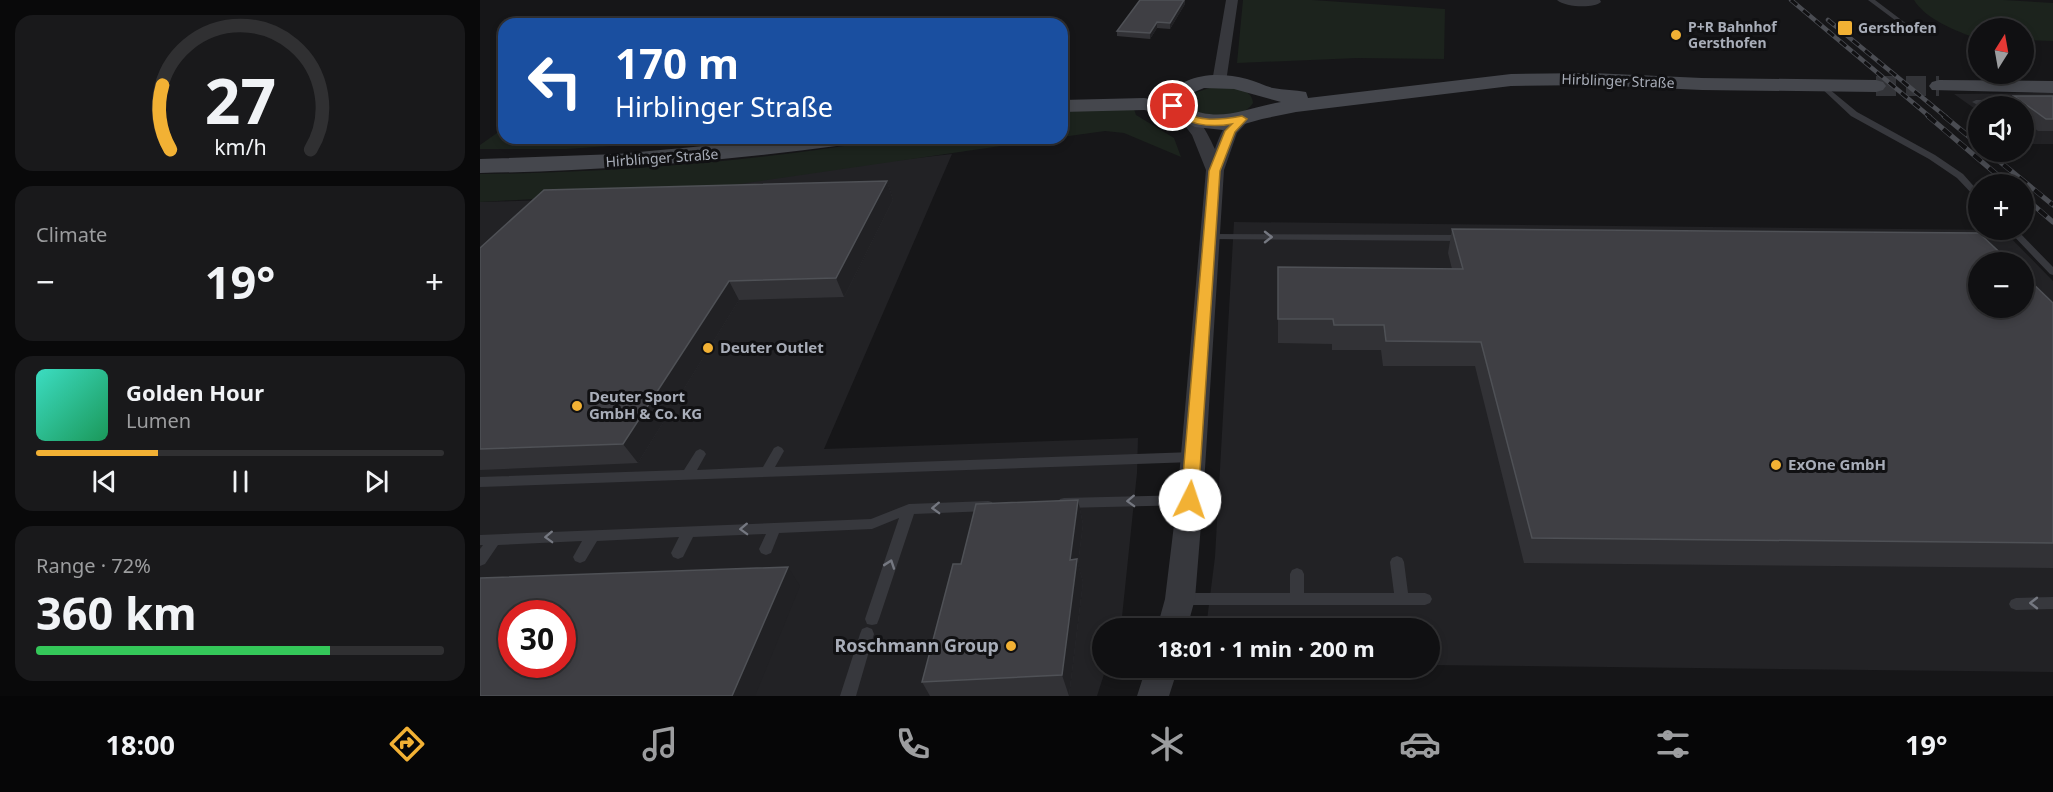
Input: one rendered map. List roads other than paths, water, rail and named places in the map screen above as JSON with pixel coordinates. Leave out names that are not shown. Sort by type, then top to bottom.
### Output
[{"type":"main road","name":"Hirblinger Straße","points":[[1068,105],[1182,105],[1213,123],[1362,97],[1474,83],[1553,78],[1702,84],[1876,86]]},
{"type":"main road","name":"Hirblinger Straße","points":[[1182,105],[1198,84],[1219,81],[1242,84],[1258,91],[1293,97],[1362,97]]},
{"type":"main road","points":[[1939,86],[2053,87]]},
{"type":"main road","points":[[1249,116],[1264,101],[1258,91]]},
{"type":"main road","name":"Hirblinger Straße","points":[[480,166],[596,163],[699,156],[796,144]]},
{"type":"street","points":[[1219,81],[1232,0]]},
{"type":"street","points":[[1563,0],[1594,2]]},
{"type":"street","points":[[1182,105],[1200,134],[1215,171]]},
{"type":"street","points":[[1175,618],[1180,599],[1190,500],[1215,171],[1230,131],[1249,116]]},
{"type":"street","points":[[1153,696],[1159,678]]},
{"type":"lane","points":[[1872,0],[1913,31]]},
{"type":"lane","points":[[1821,86],[1854,114],[1932,157],[1960,176],[1968,184]]},
{"type":"lane","points":[[2034,101],[2053,101]]},
{"type":"lane","points":[[1209,237],[1473,238]]},
{"type":"lane","points":[[2022,240],[2053,272]]},
{"type":"lane","points":[[767,471],[778,451]]},
{"type":"lane","points":[[687,475],[700,454]]},
{"type":"lane","points":[[480,482],[1193,457]]},
{"type":"lane","points":[[1048,504],[1190,500]]},
{"type":"lane","points":[[480,540],[872,524],[909,509],[1002,506]]},
{"type":"lane","points":[[872,619],[909,509]]},
{"type":"lane","points":[[766,549],[776,528]]},
{"type":"lane","points":[[678,553],[689,531]]},
{"type":"lane","points":[[580,556],[593,535]]},
{"type":"lane","points":[[480,560],[495,539]]},
{"type":"lane","points":[[1397,562],[1402,599]]},
{"type":"lane","points":[[1297,574],[1298,599]]},
{"type":"lane","points":[[1180,599],[1425,599]]},
{"type":"lane","points":[[2016,604],[2053,603]]},
{"type":"lane","points":[[848,696],[867,634]]},
{"type":"tunnel","points":[[1876,86],[1939,86]]},
{"type":"railway","points":[[1791,0],[1930,117]]},
{"type":"railway","points":[[1828,20],[1946,117]]},
{"type":"railway","points":[[1928,116],[1996,174]]},
{"type":"railway","points":[[1944,116],[1968,136]]},
{"type":"railway","points":[[2000,162],[2053,205]]},
{"type":"railway","points":[[2034,206],[2053,222]]},
{"type":"place","name":"Gersthofen","points":[[1845,28]]},
{"type":"place","name":"P+R Bahnhof Gersthofen","points":[[1676,35]]},
{"type":"place","name":"Deuter Outlet","points":[[708,348]]},
{"type":"place","name":"Deuter Sport GmbH & Co. KG","points":[[577,406]]},
{"type":"place","name":"ExOne GmbH","points":[[1776,465]]},
{"type":"place","name":"Roschmann Group","points":[[1011,646]]}]
